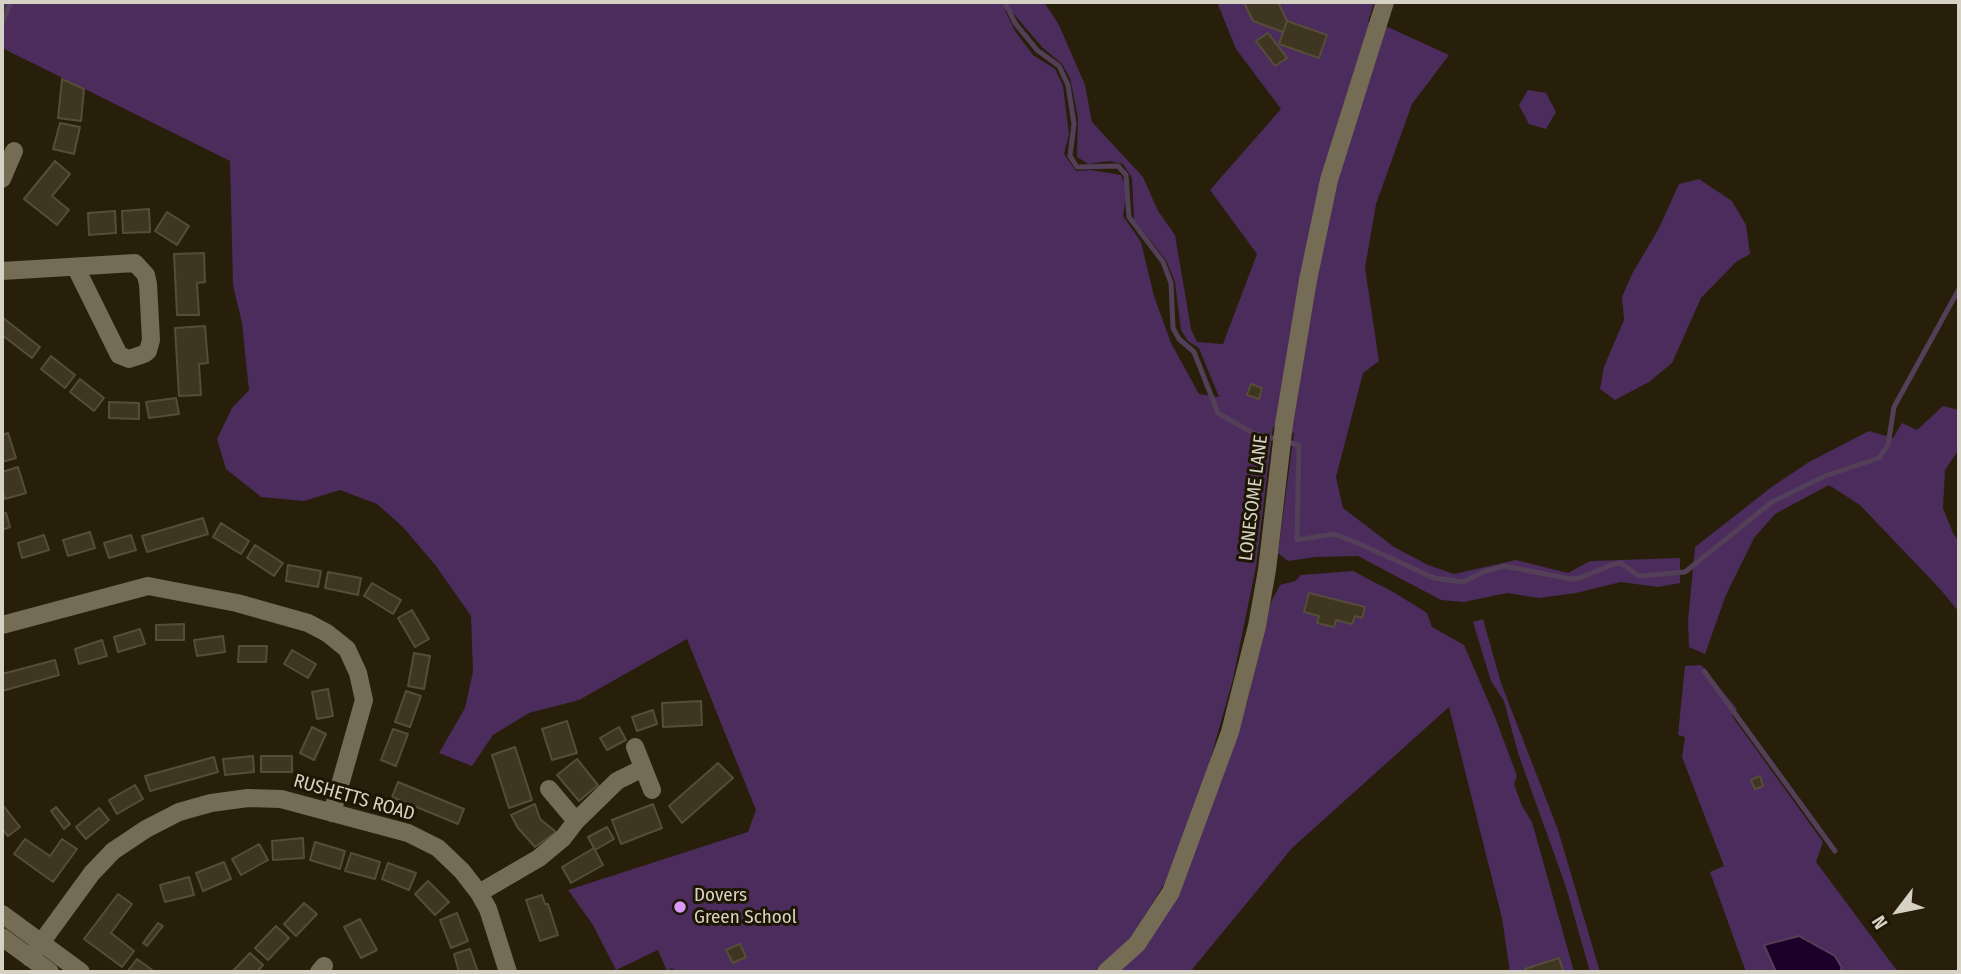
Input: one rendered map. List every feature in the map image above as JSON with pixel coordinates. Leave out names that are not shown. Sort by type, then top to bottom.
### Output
[{"type":"street","name":"LONESOME LANE","points":[[1106,972],[1138,944],[1171,892],[1226,744],[1257,626],[1267,570],[1284,424],[1308,281],[1329,180],[1385,2]]},
{"type":"street","points":[[2,179],[14,150]]},
{"type":"street","points":[[2,271],[135,263],[142,268],[148,284],[150,346],[144,355],[129,359],[119,355],[76,268]]},
{"type":"street","points":[[3,619],[148,586],[237,603],[309,623],[327,632],[347,649],[358,673],[364,701],[332,813]]},
{"type":"street","points":[[635,747],[652,790]]},
{"type":"street","points":[[479,893],[539,858],[563,838],[576,821],[617,781],[643,768]]},
{"type":"street","points":[[549,789],[576,821]]},
{"type":"street","name":"RUSHETTS ROAD","points":[[30,958],[92,873],[113,851],[146,829],[179,812],[211,803],[248,798],[281,799],[408,833],[438,848],[463,871],[479,893],[488,909],[508,972]]},
{"type":"street","points":[[2,914],[82,972]]},
{"type":"street","points":[[2,937],[50,972]]},
{"type":"shaded area","points":[[2,2],[1044,2],[1059,25],[1085,85],[1092,122],[1143,177],[1158,211],[1175,235],[1191,329],[1197,342],[1223,344],[1257,254],[1210,190],[1281,109],[1236,49],[1217,2],[1374,2],[1368,22],[1390,28],[1449,55],[1412,104],[1376,204],[1365,268],[1379,361],[1363,373],[1336,477],[1343,508],[1394,547],[1428,565],[1454,574],[1516,560],[1568,573],[1590,561],[1680,558],[1680,583],[1658,587],[1621,582],[1576,593],[1539,598],[1507,593],[1464,602],[1441,600],[1358,556],[1288,561],[1278,553],[1294,433],[1273,427],[1256,566],[1233,679],[1200,796],[1166,881],[1131,939],[1094,972],[675,972],[672,968],[667,971],[658,950],[616,970],[593,925],[568,890],[748,832],[756,810],[687,639],[579,700],[529,713],[493,735],[472,766],[439,753],[465,708],[473,672],[471,616],[436,566],[403,527],[377,504],[340,490],[304,501],[261,497],[226,469],[217,439],[232,408],[249,390],[242,323],[233,285],[230,161],[2,48]],"holes":[[[1005,10],[1012,12],[1042,47],[1062,64],[1070,78],[1078,117],[1077,157],[1088,164],[1110,161],[1123,164],[1132,178],[1134,220],[1166,260],[1175,282],[1181,330],[1188,341],[1199,348],[1219,397],[1199,394],[1171,343],[1154,296],[1141,242],[1123,216],[1127,191],[1121,175],[1091,170],[1076,171],[1064,154],[1069,134],[1063,86],[1055,69],[1033,55],[1015,31]]]},
{"type":"shaded area","points":[[1528,90],[1546,93],[1556,112],[1546,129],[1529,124],[1519,105]]},
{"type":"shaded area","points":[[1699,179],[1732,201],[1746,225],[1750,254],[1736,262],[1701,298],[1672,363],[1649,382],[1615,400],[1600,389],[1604,367],[1624,320],[1622,297],[1679,184]]},
{"type":"shaded area","points":[[1943,406],[1959,410],[1959,449],[1945,470],[1943,508],[1959,542],[1959,612],[1860,505],[1829,485],[1775,514],[1754,538],[1726,595],[1705,654],[1689,647],[1688,621],[1695,547],[1773,486],[1809,462],[1869,431],[1893,438],[1902,423],[1917,430]]},
{"type":"shaded area","points":[[1353,571],[1427,613],[1432,627],[1464,645],[1517,776],[1514,784],[1522,806],[1532,822],[1574,972],[1510,972],[1502,918],[1449,707],[1292,848],[1190,972],[1116,972],[1143,950],[1180,893],[1247,703],[1271,602],[1280,585],[1295,581],[1301,575]]},
{"type":"shaded area","points":[[1483,619],[1501,683],[1558,830],[1600,972],[1590,972],[1566,887],[1518,753],[1504,701],[1491,681],[1473,622]]},
{"type":"shaded area","points":[[1701,665],[1737,709],[1732,716],[1823,842],[1816,862],[1898,972],[1839,972],[1842,968],[1764,945],[1776,972],[1746,972],[1710,872],[1724,866],[1682,757],[1685,737],[1678,735],[1685,666]]},
{"type":"shaded area","points":[[1799,936],[1835,956],[1842,968],[1839,972],[1776,972],[1764,945]]},
{"type":"building","points":[[1244,2],[1278,2],[1287,21],[1283,32],[1253,21]]},
{"type":"building","points":[[1287,21],[1327,35],[1319,58],[1279,44]]},
{"type":"building","points":[[1268,33],[1287,58],[1275,66],[1256,41]]},
{"type":"building","points":[[62,79],[84,89],[81,121],[58,118]]},
{"type":"building","points":[[60,123],[80,127],[74,154],[53,149]]},
{"type":"building","points":[[55,161],[70,174],[52,196],[69,210],[57,225],[24,199]]},
{"type":"building","points":[[149,209],[150,232],[123,233],[122,211]]},
{"type":"building","points":[[115,211],[116,233],[89,235],[88,213]]},
{"type":"building","points":[[167,212],[189,226],[177,245],[155,231]]},
{"type":"building","points":[[204,253],[205,282],[197,283],[199,315],[177,315],[174,254]]},
{"type":"building","points":[[2,317],[40,347],[32,358],[2,335]]},
{"type":"building","points":[[205,326],[208,363],[199,364],[201,395],[179,396],[175,328]]},
{"type":"building","points":[[51,356],[75,375],[65,388],[41,369]]},
{"type":"building","points":[[80,379],[104,398],[94,411],[70,392]]},
{"type":"building","points":[[1251,384],[1262,388],[1259,399],[1247,395]]},
{"type":"building","points":[[176,398],[179,414],[149,418],[146,402]]},
{"type":"building","points":[[109,402],[139,403],[139,419],[109,418]]},
{"type":"building","points":[[8,433],[16,458],[2,462],[2,435]]},
{"type":"building","points":[[18,467],[26,493],[5,499],[2,472]]},
{"type":"building","points":[[6,513],[10,527],[2,530],[2,514]]},
{"type":"building","points":[[203,518],[208,534],[147,552],[142,536]]},
{"type":"building","points":[[221,523],[249,541],[241,554],[213,537]]},
{"type":"building","points":[[90,532],[95,548],[68,556],[63,540]]},
{"type":"building","points":[[44,535],[49,550],[22,558],[18,543]]},
{"type":"building","points":[[131,535],[136,550],[109,558],[104,543]]},
{"type":"building","points":[[255,545],[283,563],[274,576],[247,558]]},
{"type":"building","points":[[288,565],[321,571],[318,587],[286,581]]},
{"type":"building","points":[[328,572],[361,578],[358,595],[325,588]]},
{"type":"building","points":[[372,583],[401,600],[393,614],[364,596]]},
{"type":"building","points":[[1309,593],[1365,607],[1362,618],[1355,616],[1352,624],[1336,620],[1334,627],[1317,623],[1319,616],[1304,612]]},
{"type":"building","points":[[412,610],[429,639],[415,647],[398,618]]},
{"type":"building","points":[[184,624],[184,640],[156,640],[156,625]]},
{"type":"building","points":[[140,629],[145,644],[118,652],[114,637]]},
{"type":"building","points":[[223,636],[225,652],[197,656],[194,640]]},
{"type":"building","points":[[102,640],[107,656],[79,664],[75,649]]},
{"type":"building","points":[[239,646],[267,646],[266,662],[238,662]]},
{"type":"building","points":[[292,650],[316,664],[308,678],[284,664]]},
{"type":"building","points":[[414,653],[430,656],[424,689],[408,686]]},
{"type":"building","points":[[55,660],[59,675],[2,691],[2,674]]},
{"type":"building","points":[[328,689],[333,716],[317,719],[312,692]]},
{"type":"building","points":[[406,691],[421,696],[410,727],[395,722]]},
{"type":"building","points":[[701,701],[702,725],[663,727],[662,703]]},
{"type":"building","points":[[653,710],[657,724],[637,731],[632,717]]},
{"type":"building","points":[[567,721],[577,753],[552,760],[542,729]]},
{"type":"building","points":[[312,727],[326,734],[314,760],[300,753]]},
{"type":"building","points":[[619,727],[626,740],[607,750],[600,738]]},
{"type":"building","points":[[393,729],[408,734],[396,766],[381,760]]},
{"type":"building","points":[[515,747],[532,800],[509,808],[492,755]]},
{"type":"building","points":[[253,756],[254,772],[225,775],[223,759]]},
{"type":"building","points":[[261,756],[292,756],[292,772],[261,772]]},
{"type":"building","points":[[214,757],[218,772],[150,791],[145,776]]},
{"type":"building","points":[[577,759],[598,785],[579,801],[557,775]]},
{"type":"building","points":[[718,763],[733,778],[682,823],[669,806]]},
{"type":"building","points":[[1760,776],[1763,786],[1755,789],[1751,780]]},
{"type":"building","points":[[398,782],[464,809],[458,824],[392,797]]},
{"type":"building","points":[[135,785],[143,799],[117,814],[109,800]]},
{"type":"building","points":[[2,804],[20,827],[8,836],[2,829]]},
{"type":"building","points":[[535,804],[540,819],[556,832],[535,847],[518,828],[511,815]]},
{"type":"building","points":[[653,804],[662,828],[621,844],[612,820]]},
{"type":"building","points":[[56,807],[70,824],[64,829],[51,811]]},
{"type":"building","points":[[99,808],[109,820],[86,839],[76,827]]},
{"type":"building","points":[[607,827],[614,839],[595,850],[588,837]]},
{"type":"building","points":[[303,838],[304,858],[273,860],[272,841]]},
{"type":"building","points":[[25,839],[50,856],[62,839],[77,849],[53,882],[14,854]]},
{"type":"building","points":[[315,842],[345,851],[340,869],[310,860]]},
{"type":"building","points":[[259,844],[268,860],[241,875],[232,859]]},
{"type":"building","points":[[594,848],[603,865],[571,883],[562,867]]},
{"type":"building","points":[[351,853],[380,862],[375,879],[345,871]]},
{"type":"building","points":[[224,862],[231,879],[203,891],[196,873]]},
{"type":"building","points":[[388,863],[416,873],[409,890],[382,879]]},
{"type":"building","points":[[189,877],[194,895],[165,902],[160,885]]},
{"type":"building","points":[[428,881],[449,902],[435,915],[415,894]]},
{"type":"building","points":[[118,894],[132,904],[111,933],[134,951],[122,967],[84,939]]},
{"type":"building","points":[[542,895],[545,904],[548,904],[558,935],[540,941],[526,900]]},
{"type":"building","points":[[304,903],[317,914],[296,936],[284,924]]},
{"type":"building","points":[[457,913],[468,941],[451,948],[440,920]]},
{"type":"building","points":[[360,919],[377,950],[361,958],[344,927]]},
{"type":"building","points":[[158,923],[163,926],[147,946],[143,943]]},
{"type":"building","points":[[276,926],[289,938],[268,960],[255,948]]},
{"type":"building","points":[[740,944],[746,957],[733,963],[726,950]]},
{"type":"building","points":[[470,949],[478,972],[459,972],[454,954]]},
{"type":"building","points":[[250,953],[263,965],[257,972],[232,972]]},
{"type":"building","points":[[1559,958],[1563,971],[1526,972],[1525,969]]},
{"type":"building","points":[[137,959],[155,972],[127,972]]},
{"type":"waterway","points":[[2,23],[11,2]]},
{"type":"waterway","points":[[1005,2],[1015,23],[1037,50],[1059,66],[1068,85],[1074,124],[1070,156],[1077,167],[1118,166],[1126,175],[1129,217],[1163,262],[1171,283],[1173,328],[1179,339],[1194,352],[1218,413],[1253,433],[1299,445],[1297,540],[1334,534],[1434,578],[1463,582],[1504,566],[1571,579],[1621,563],[1639,576],[1685,572],[1772,502],[1825,476],[1879,458],[1888,445],[1894,407],[1959,289]]},
{"type":"waterway","points":[[1704,671],[1835,851]]},
{"type":"place","name":"Dovers Green School","points":[[680,907]]}]
